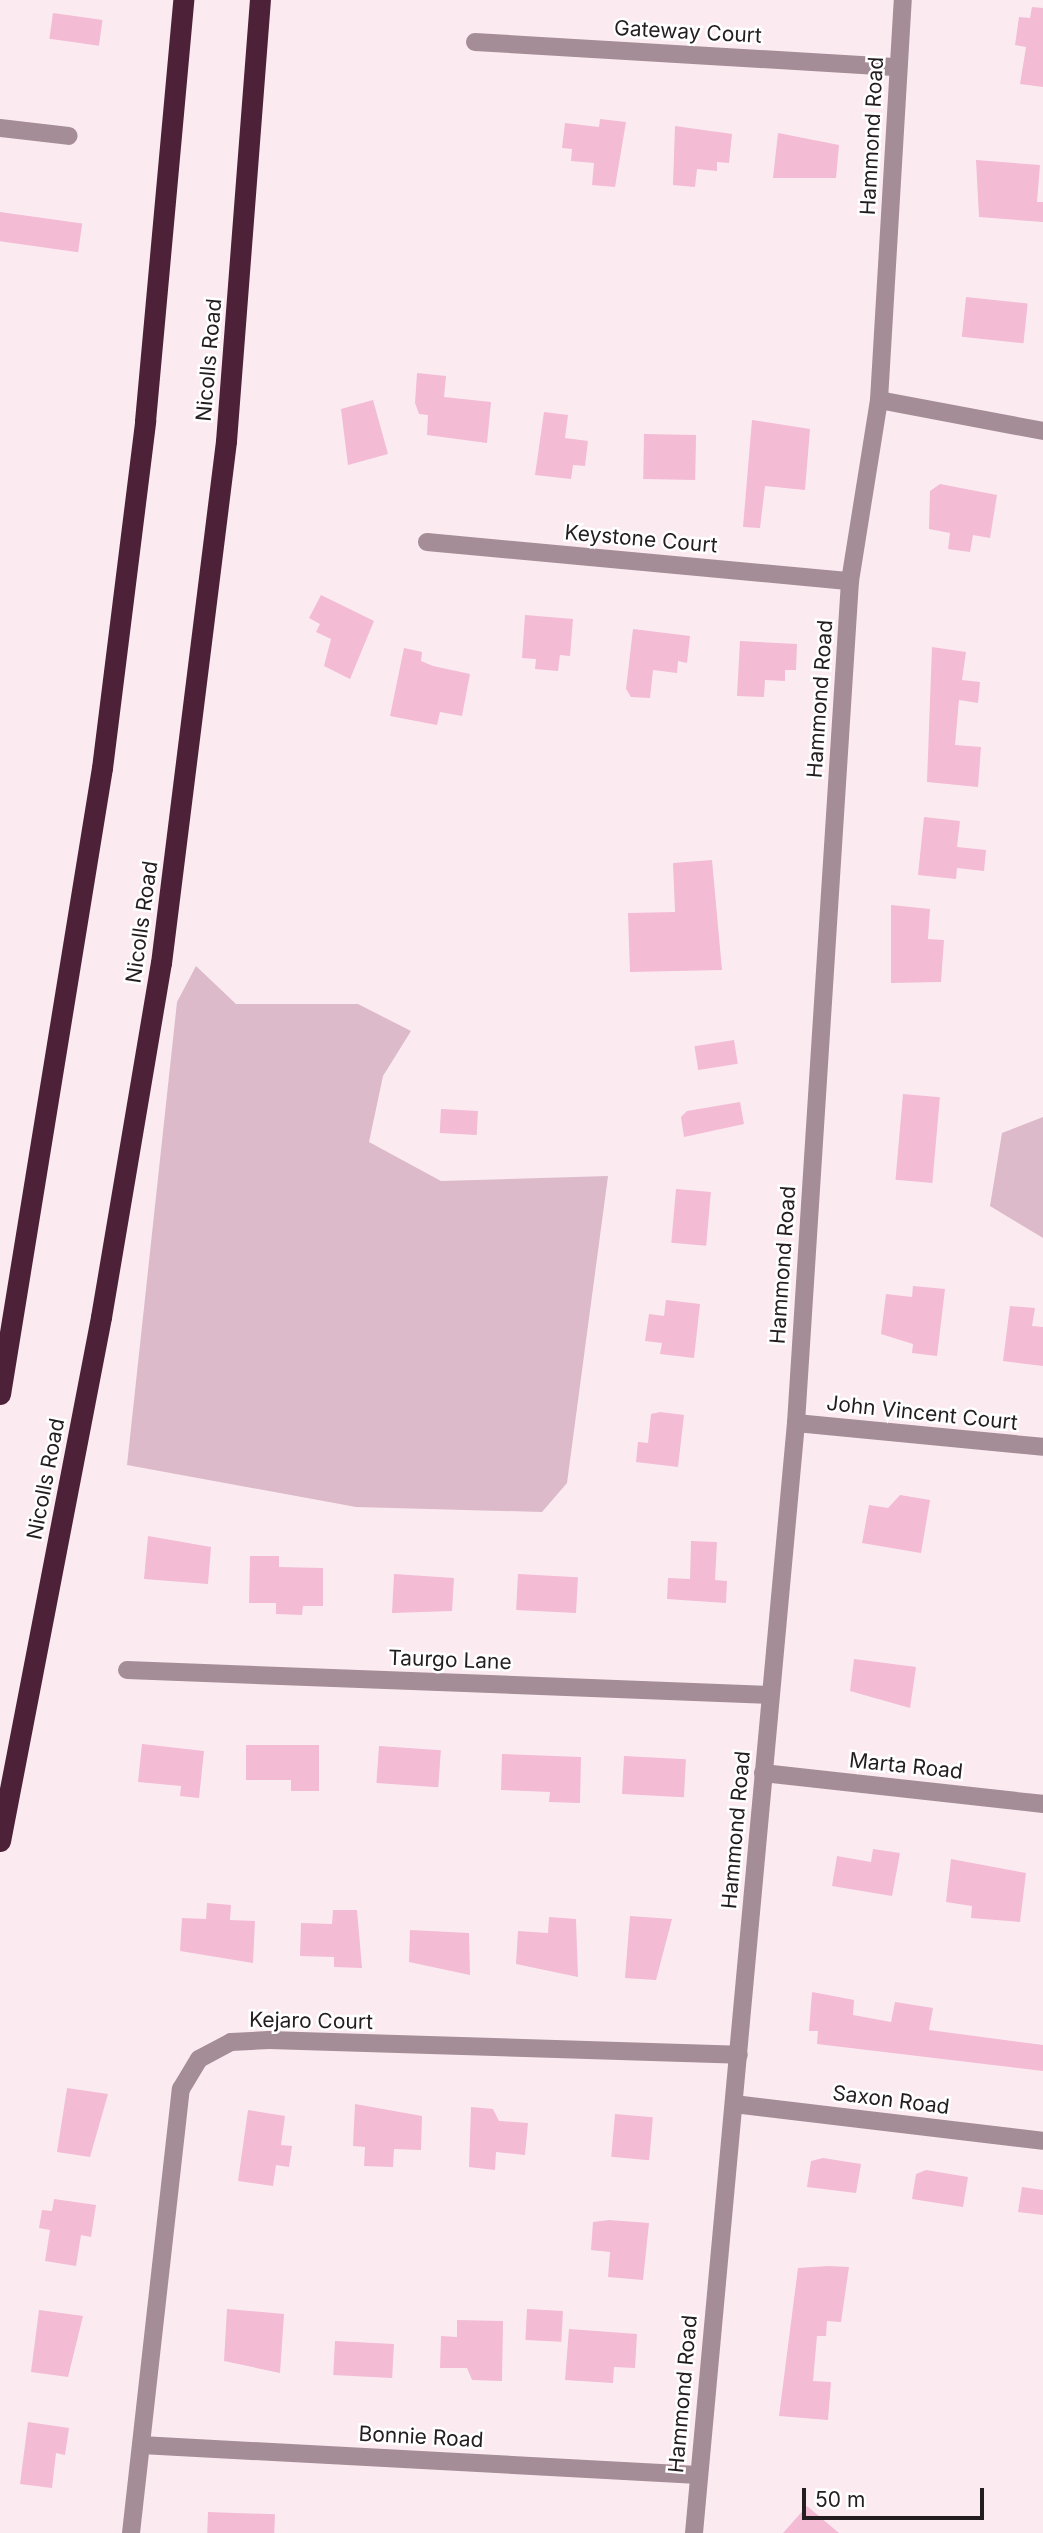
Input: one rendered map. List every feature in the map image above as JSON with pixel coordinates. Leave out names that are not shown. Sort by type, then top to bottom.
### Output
[{"type":"highway","points":[[0,1394],[104,754],[145,421],[183,0]]},
{"type":"highway","name":"Nicolls Road","points":[[0,1841],[101,1317],[161,963],[226,441],[260,0]]},
{"type":"street","name":"Hammond Road","points":[[694,2533],[796,1423],[850,581],[879,400],[903,0]]},
{"type":"street","name":"Gateway Court","points":[[475,42],[898,67]]},
{"type":"street","points":[[0,128],[69,136]]},
{"type":"street","points":[[879,400],[1043,431]]},
{"type":"street","name":"Keystone Court","points":[[427,542],[850,581]]},
{"type":"street","name":"John Vincent Court","points":[[796,1423],[1043,1447]]},
{"type":"street","name":"Taurgo Lane","points":[[127,1670],[771,1695]]},
{"type":"street","name":"Marta Road","points":[[763,1773],[1043,1804]]},
{"type":"street","name":"Kejaro Court","points":[[131,2533],[181,2089],[199,2059],[231,2042],[269,2040],[739,2055]]},
{"type":"street","name":"Saxon Road","points":[[734,2104],[1043,2141]]},
{"type":"street","name":"Bonnie Road","points":[[141,2445],[698,2475]]},
{"type":"shaded area","points":[[196,966],[236,1004],[358,1004],[411,1031],[383,1076],[369,1142],[441,1181],[608,1176],[567,1483],[542,1512],[356,1507],[127,1465],[177,1002]]},
{"type":"shaded area","points":[[1043,1117],[1043,1238],[990,1206],[1002,1133]]},
{"type":"building","points":[[1032,7],[1043,8],[1043,87],[1020,84],[1026,47],[1015,45],[1019,17],[1030,18]]},
{"type":"building","points":[[53,13],[103,20],[99,46],[49,39]]},
{"type":"building","points":[[600,119],[626,122],[615,187],[592,185],[594,163],[571,161],[572,149],[562,148],[565,123],[599,127]]},
{"type":"building","points":[[675,126],[732,134],[729,163],[717,162],[717,171],[697,169],[695,187],[673,185]]},
{"type":"building","points":[[778,133],[839,145],[836,178],[773,178]]},
{"type":"building","points":[[976,160],[1040,165],[1037,202],[1043,202],[1043,222],[979,217]]},
{"type":"building","points":[[0,212],[82,224],[78,252],[0,241]]},
{"type":"building","points":[[966,297],[1028,303],[1023,343],[962,337]]},
{"type":"building","points":[[417,373],[446,376],[444,397],[491,402],[487,443],[427,435],[428,415],[419,414],[415,403]]},
{"type":"building","points":[[373,400],[388,454],[348,465],[341,409]]},
{"type":"building","points":[[544,412],[568,415],[565,438],[588,441],[585,466],[573,465],[571,479],[535,475]]},
{"type":"building","points":[[752,420],[810,429],[805,490],[765,486],[760,528],[743,527]]},
{"type":"building","points":[[644,434],[696,435],[695,480],[643,479]]},
{"type":"building","points":[[940,484],[997,495],[990,538],[973,535],[970,552],[948,549],[950,533],[929,529],[930,491]]},
{"type":"building","points":[[321,595],[374,621],[350,679],[324,666],[331,639],[316,632],[320,624],[309,618]]},
{"type":"building","points":[[525,615],[573,619],[570,656],[560,655],[558,671],[535,669],[536,659],[522,658]]},
{"type":"building","points":[[633,629],[690,636],[687,663],[678,661],[677,673],[653,670],[650,698],[631,697],[626,689]]},
{"type":"building","points":[[740,641],[797,644],[796,670],[785,670],[785,681],[765,680],[764,697],[737,696]]},
{"type":"building","points":[[932,647],[966,652],[962,680],[980,682],[978,703],[959,700],[955,745],[981,747],[978,787],[927,782]]},
{"type":"building","points":[[404,648],[422,652],[421,661],[433,666],[470,674],[462,716],[440,712],[437,725],[390,716]]},
{"type":"building","points":[[924,817],[960,821],[957,847],[986,850],[984,871],[957,868],[956,879],[918,875]]},
{"type":"building","points":[[712,860],[722,970],[630,972],[628,913],[675,912],[673,863]]},
{"type":"building","points":[[891,905],[930,909],[928,939],[944,940],[941,982],[891,983]]},
{"type":"building","points":[[734,1040],[738,1064],[698,1070],[694,1046]]},
{"type":"building","points":[[903,1094],[940,1097],[932,1183],[896,1180]]},
{"type":"building","points":[[740,1102],[744,1124],[684,1137],[681,1117],[687,1111]]},
{"type":"building","points":[[441,1109],[478,1111],[477,1135],[440,1133]]},
{"type":"building","points":[[676,1189],[711,1192],[706,1246],[671,1243]]},
{"type":"building","points":[[913,1286],[945,1289],[937,1356],[912,1353],[913,1344],[881,1334],[886,1294],[912,1297]]},
{"type":"building","points":[[666,1300],[700,1304],[694,1358],[660,1354],[662,1343],[645,1341],[649,1314],[664,1316]]},
{"type":"building","points":[[1010,1306],[1035,1308],[1032,1326],[1043,1327],[1043,1366],[1003,1361]]},
{"type":"building","points":[[660,1412],[684,1415],[678,1467],[636,1462],[638,1442],[648,1443],[651,1414]]},
{"type":"building","points":[[900,1495],[930,1500],[921,1553],[862,1543],[869,1505],[888,1508]]},
{"type":"building","points":[[148,1536],[211,1547],[208,1584],[144,1579]]},
{"type":"building","points":[[691,1541],[717,1542],[715,1580],[727,1581],[726,1603],[667,1599],[668,1578],[690,1579]]},
{"type":"building","points":[[250,1556],[279,1556],[279,1567],[323,1568],[323,1606],[303,1606],[302,1615],[276,1614],[276,1603],[249,1603]]},
{"type":"building","points":[[394,1574],[454,1578],[452,1611],[392,1613]]},
{"type":"building","points":[[518,1574],[578,1577],[576,1613],[516,1610]]},
{"type":"building","points":[[854,1659],[916,1667],[910,1708],[850,1691]]},
{"type":"building","points":[[142,1744],[204,1751],[199,1798],[180,1796],[181,1786],[138,1782]]},
{"type":"building","points":[[246,1745],[319,1745],[319,1791],[291,1791],[291,1780],[246,1780]]},
{"type":"building","points":[[379,1746],[441,1750],[438,1787],[376,1783]]},
{"type":"building","points":[[502,1754],[581,1757],[580,1803],[549,1802],[550,1792],[501,1790]]},
{"type":"building","points":[[624,1756],[686,1759],[684,1797],[622,1794]]},
{"type":"building","points":[[873,1849],[900,1853],[892,1896],[832,1886],[837,1856],[871,1862]]},
{"type":"building","points":[[951,1859],[1026,1873],[1020,1922],[971,1918],[972,1906],[946,1902]]},
{"type":"building","points":[[207,1903],[231,1905],[230,1920],[255,1921],[253,1963],[180,1951],[182,1918],[206,1919]]},
{"type":"building","points":[[333,1910],[357,1910],[362,1968],[334,1967],[334,1957],[300,1956],[301,1923],[332,1924]]},
{"type":"building","points":[[630,1916],[672,1919],[656,1980],[625,1978]]},
{"type":"building","points":[[549,1917],[576,1919],[578,1977],[516,1964],[518,1931],[548,1933]]},
{"type":"building","points":[[410,1930],[469,1933],[470,1975],[409,1962]]},
{"type":"building","points":[[812,1992],[854,2000],[853,2015],[891,2022],[895,2002],[933,2008],[929,2030],[1043,2045],[1043,2071],[817,2044],[818,2031],[809,2031]]},
{"type":"building","points":[[67,2088],[108,2094],[90,2157],[57,2152]]},
{"type":"building","points":[[355,2104],[422,2116],[421,2150],[394,2149],[393,2167],[364,2166],[365,2147],[353,2146]]},
{"type":"building","points":[[471,2107],[493,2109],[499,2121],[528,2123],[525,2155],[496,2152],[495,2170],[469,2167]]},
{"type":"building","points":[[248,2110],[285,2116],[281,2145],[292,2146],[289,2167],[276,2165],[273,2186],[238,2181]]},
{"type":"building","points":[[615,2114],[653,2117],[649,2160],[611,2157]]},
{"type":"building","points":[[823,2158],[861,2164],[856,2193],[807,2187],[811,2161]]},
{"type":"building","points":[[926,2170],[968,2177],[963,2207],[912,2199],[916,2174]]},
{"type":"building","points":[[1022,2187],[1043,2190],[1043,2215],[1018,2212]]},
{"type":"building","points":[[54,2199],[96,2205],[91,2237],[81,2235],[76,2266],[45,2261],[50,2230],[39,2228],[42,2210],[52,2211]]},
{"type":"building","points":[[609,2220],[649,2223],[643,2280],[608,2277],[610,2252],[591,2250],[593,2222]]},
{"type":"building","points":[[849,2267],[841,2322],[827,2321],[826,2336],[817,2336],[813,2381],[831,2382],[828,2420],[779,2416],[798,2268]]},
{"type":"building","points":[[227,2309],[284,2314],[280,2373],[224,2361]]},
{"type":"building","points":[[527,2309],[563,2311],[561,2342],[525,2340]]},
{"type":"building","points":[[39,2310],[83,2316],[68,2377],[31,2372]]},
{"type":"building","points":[[457,2320],[503,2321],[502,2381],[472,2380],[467,2368],[440,2368],[441,2336],[457,2337]]},
{"type":"building","points":[[569,2329],[637,2334],[635,2368],[614,2367],[613,2383],[565,2380]]},
{"type":"building","points":[[335,2341],[394,2344],[392,2378],[333,2375]]},
{"type":"building","points":[[28,2422],[69,2428],[65,2455],[56,2453],[52,2488],[20,2484]]},
{"type":"building","points":[[807,2506],[839,2533],[783,2533]]},
{"type":"building","points":[[208,2512],[275,2514],[274,2533],[207,2533]]}]
